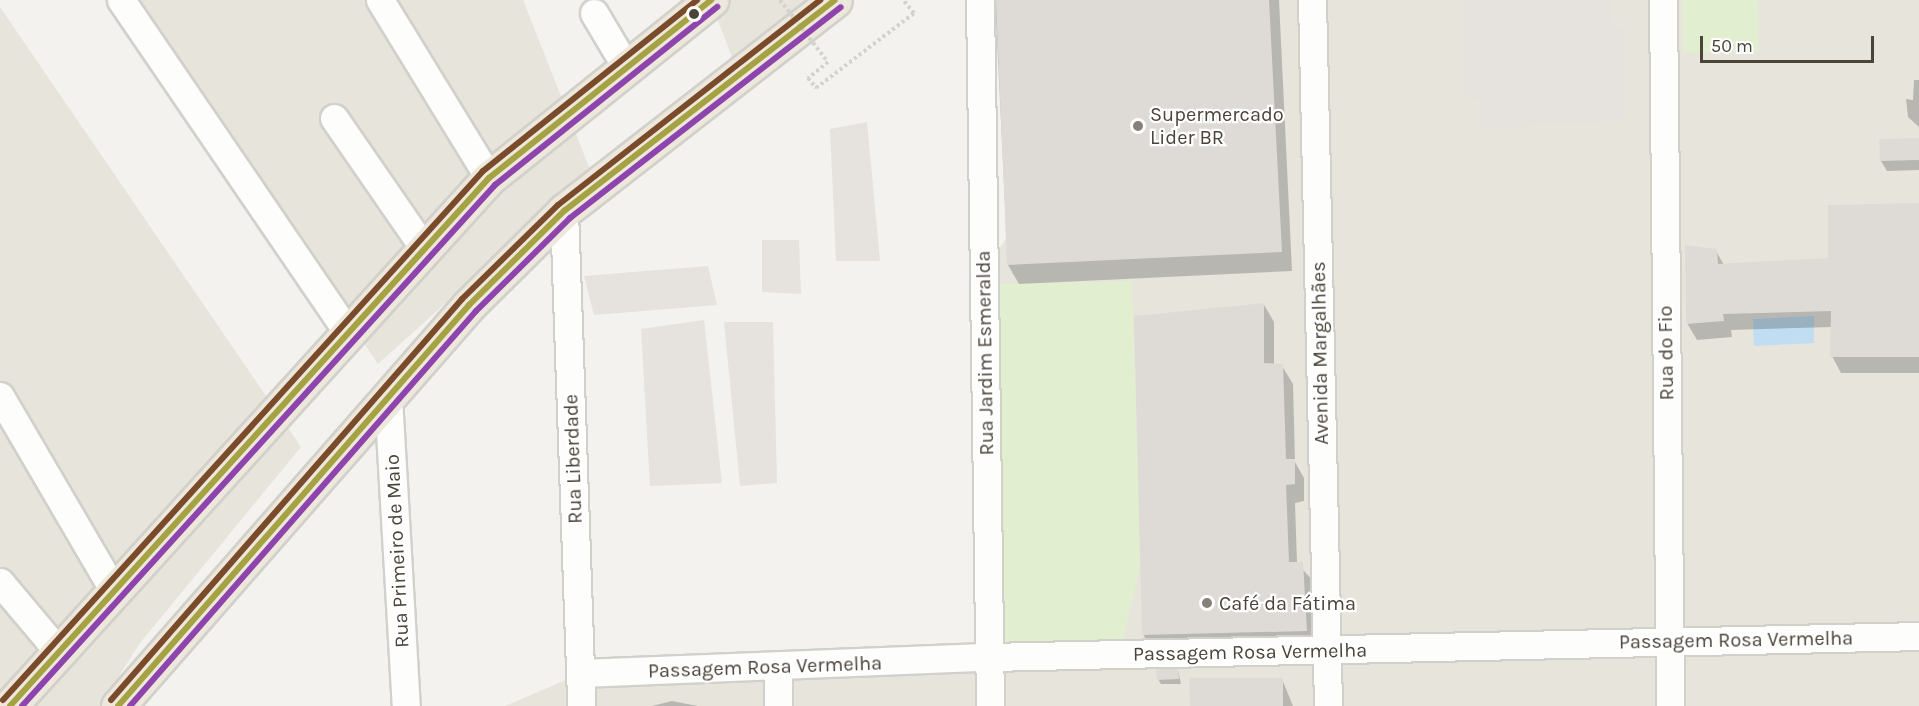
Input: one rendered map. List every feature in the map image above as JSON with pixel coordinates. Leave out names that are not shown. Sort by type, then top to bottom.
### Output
[{"type":"highway","points":[[10,706],[112,588],[489,178],[625,65],[711,0]]},
{"type":"highway","points":[[125,703],[388,397],[564,211],[786,33],[835,0]]},
{"type":"street","points":[[121,0],[347,331]]},
{"type":"street","points":[[380,0],[489,178]]},
{"type":"street","name":"Rua Jardim Esmeralda","points":[[980,0],[990,706]]},
{"type":"street","name":"Avenida Margalhães","points":[[1312,0],[1328,706]]},
{"type":"street","name":"Rua do Fio","points":[[1663,0],[1670,706]]},
{"type":"street","points":[[594,14],[625,65]]},
{"type":"street","points":[[334,118],[425,250]]},
{"type":"street","name":"Rua Liberdade","points":[[564,211],[582,673],[580,706]]},
{"type":"street","points":[[0,396],[112,588]]},
{"type":"street","name":"Rua Primeiro de Maio","points":[[388,397],[406,706]]},
{"type":"street","points":[[0,582],[58,651]]},
{"type":"street","name":"Passagem Rosa Vermelha","points":[[582,673],[777,669],[989,657],[1919,636]]},
{"type":"street","points":[[777,669],[778,706]]},
{"type":"path","points":[[780,0],[828,62],[808,78],[816,88],[914,13],[903,0]]},
{"type":"shaded area","points":[[136,0],[523,0],[591,172],[378,364]]},
{"type":"shaded area","points":[[710,0],[814,0],[734,62]]},
{"type":"shaded area","points":[[1158,0],[1919,0],[1919,706],[505,706],[582,673],[989,657],[984,273]]},
{"type":"shaded area","points":[[1464,0],[1611,0],[1612,26],[1624,28],[1622,121],[1481,128],[1481,99],[1466,98]]},
{"type":"shaded area","points":[[0,7],[301,447],[140,643],[100,706],[0,706]]},
{"type":"shaded area","points":[[867,122],[880,261],[836,261],[830,129]]},
{"type":"shaded area","points":[[762,240],[799,240],[801,294],[762,292]]},
{"type":"shaded area","points":[[708,266],[717,305],[594,315],[584,276]]},
{"type":"shaded area","points":[[704,320],[722,483],[650,486],[641,329]]},
{"type":"shaded area","points":[[724,322],[773,322],[777,483],[740,486]]},
{"type":"green space","points":[[1682,0],[1758,0],[1759,51],[1683,53]]},
{"type":"green space","points":[[1132,281],[1141,564],[1122,643],[1000,647],[997,284]]},
{"type":"water","points":[[1814,316],[1814,343],[1754,346],[1753,319]]},
{"type":"building","name":"Supermercado Lider BR","points":[[996,0],[1269,0],[1282,252],[1007,265]]},
{"type":"building","points":[[1919,138],[1919,160],[1880,161],[1879,139]]},
{"type":"building","points":[[1919,203],[1919,357],[1830,357],[1831,311],[1723,314],[1724,321],[1686,324],[1685,245],[1717,249],[1718,264],[1828,258],[1828,205]]},
{"type":"building","points":[[1264,303],[1264,363],[1283,364],[1286,459],[1295,459],[1295,484],[1286,485],[1289,562],[1303,562],[1307,631],[1142,635],[1134,316]]},
{"type":"building","points":[[1178,668],[1179,679],[1157,680],[1156,669]]},
{"type":"building","points":[[1189,678],[1283,678],[1283,706],[1190,706]]},
{"type":"transit line","points":[[3,700],[483,171],[697,0]]},
{"type":"transit line","points":[[10,706],[489,178],[711,0]]},
{"type":"transit line","points":[[111,700],[462,299],[558,205],[820,0]]},
{"type":"transit line","points":[[118,706],[469,305],[564,211],[835,0]]},
{"type":"transit line","points":[[22,706],[495,185],[717,7]]},
{"type":"transit line","points":[[130,706],[476,311],[570,218],[841,7]]},
{"type":"place","name":"Supermercado Lider BR","points":[[1138,126]]},
{"type":"place","name":"Café da Fátima","points":[[1207,603]]}]
